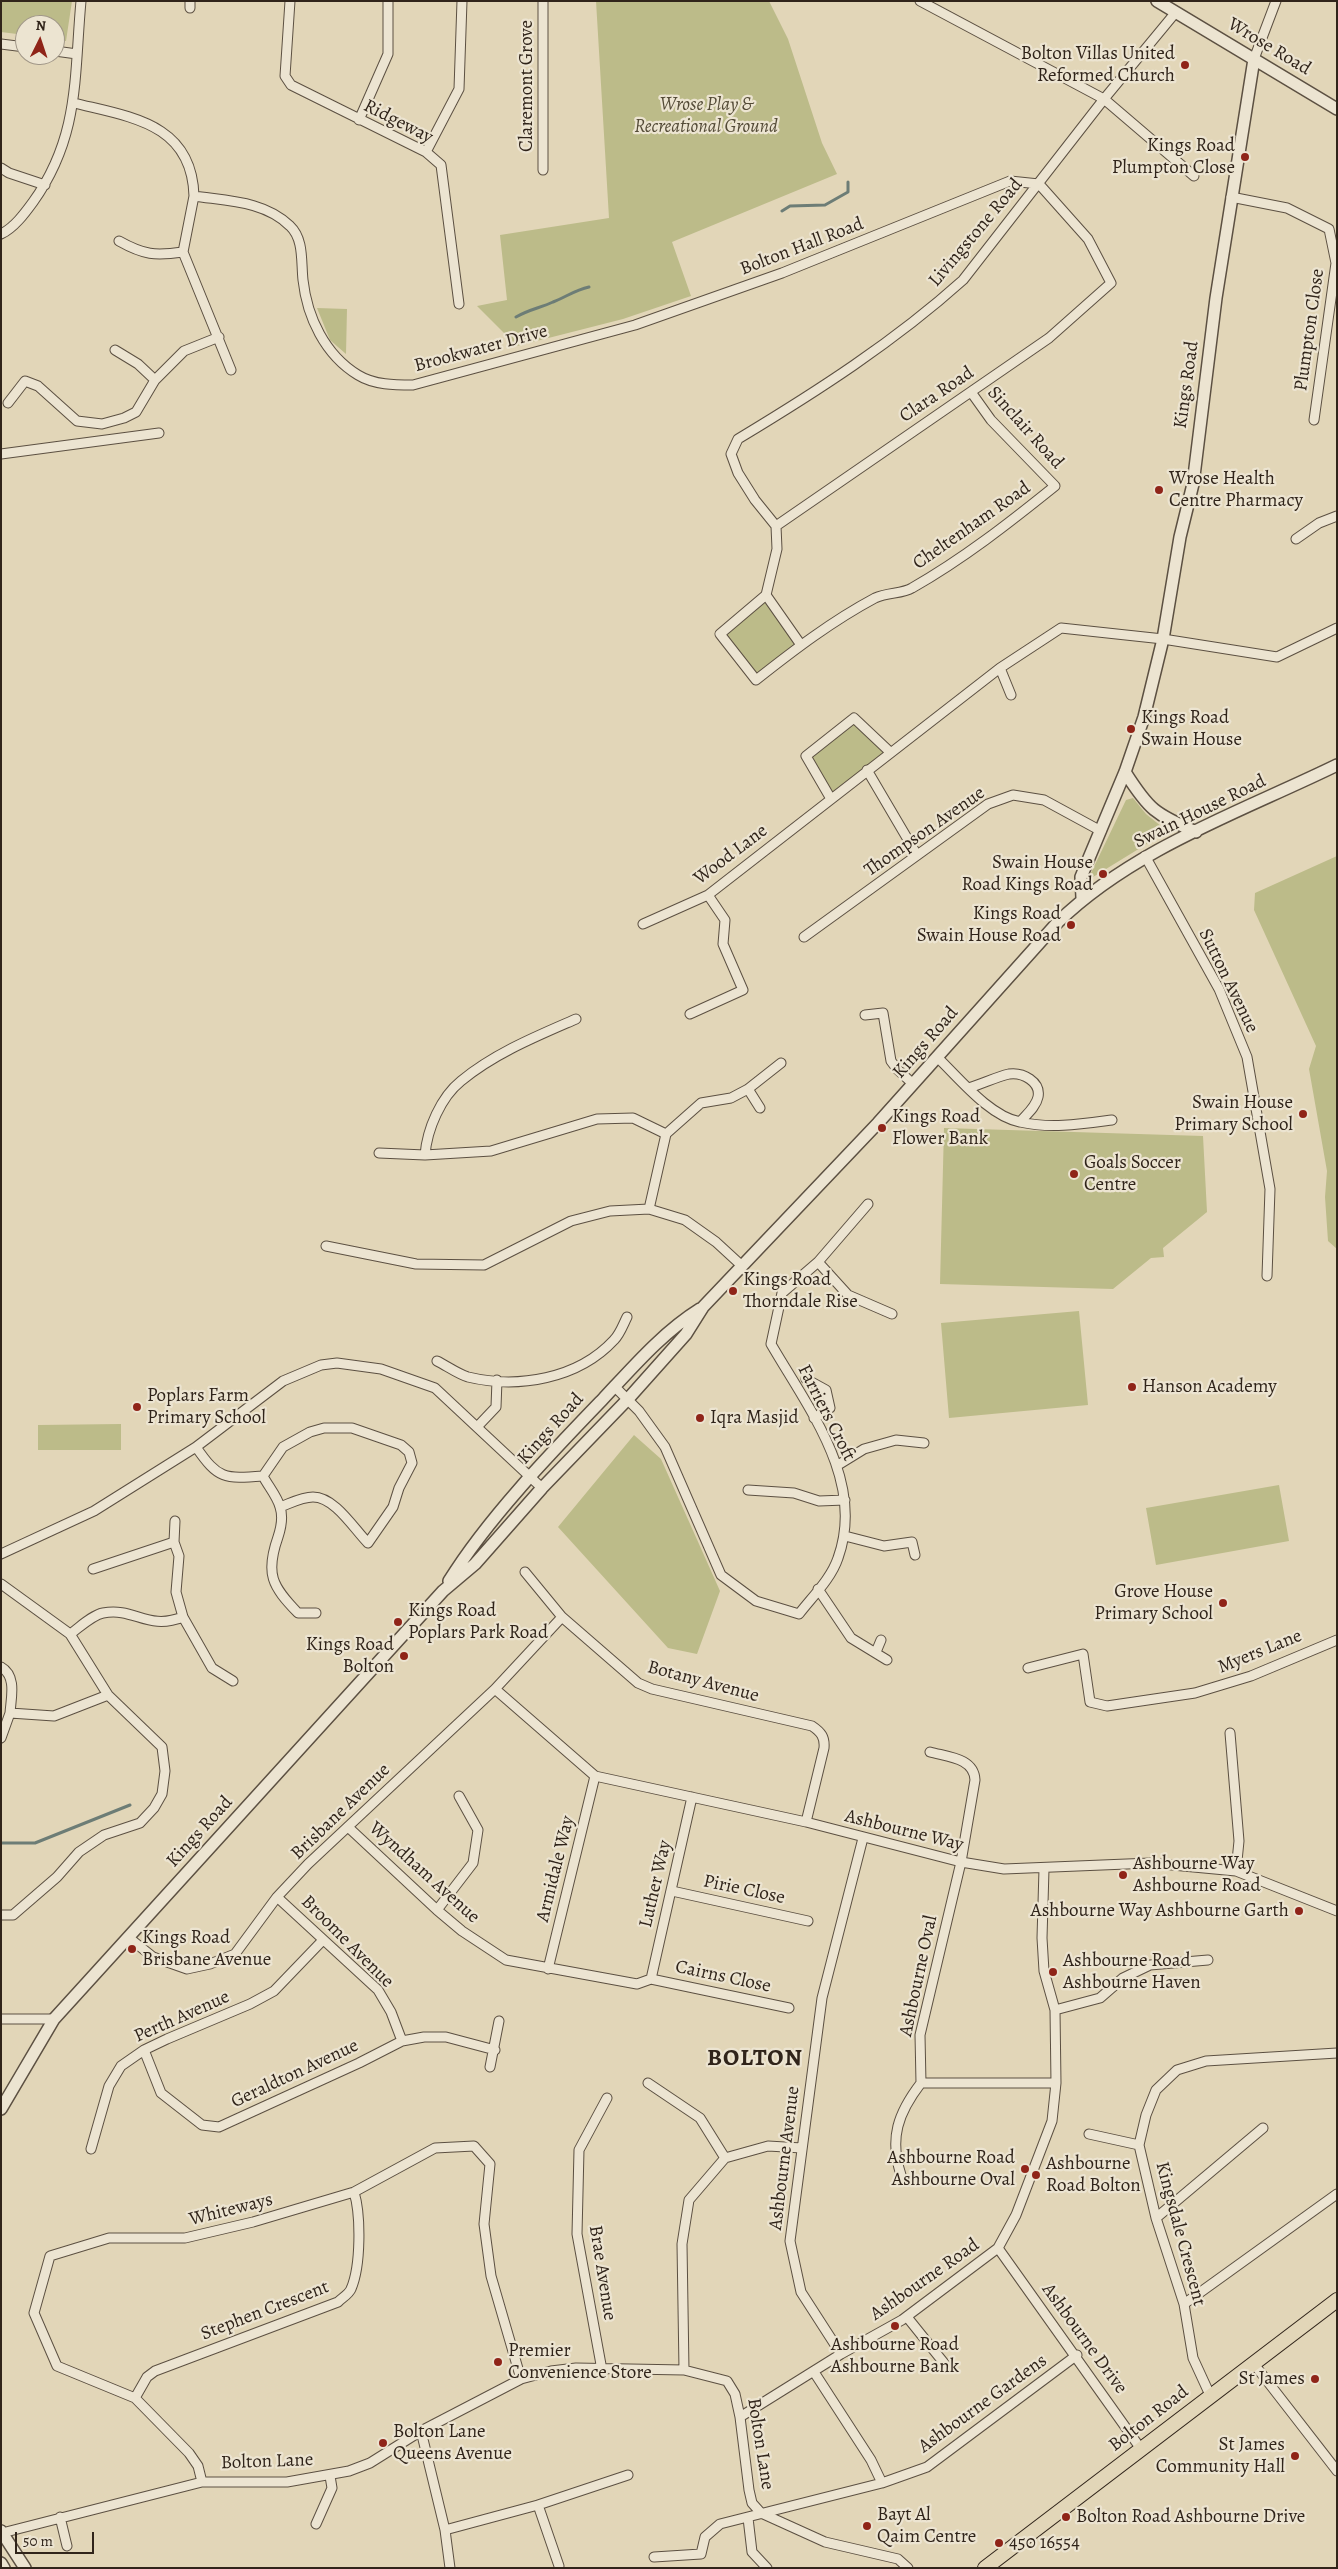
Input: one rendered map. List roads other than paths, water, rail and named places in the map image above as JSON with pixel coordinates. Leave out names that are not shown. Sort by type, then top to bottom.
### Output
[{"type":"main road","name":"Bolton Road","points":[[985,2568],[1337,2300]]},
{"type":"street","points":[[1,234],[23,216],[45,185],[65,141],[74,103],[81,1]]},
{"type":"street","name":"Ridgeway","points":[[290,1],[285,76],[291,85],[426,152],[441,165],[459,304]]},
{"type":"street","points":[[359,120],[388,54],[388,1]]},
{"type":"street","points":[[426,152],[459,89],[462,1]]},
{"type":"street","name":"Claremont Grove","points":[[543,170],[544,1]]},
{"type":"street","points":[[920,1],[1104,99],[1194,176]]},
{"type":"street","name":"Wrose Road","points":[[1157,1],[1337,109]]},
{"type":"street","name":"Kings Road","points":[[1,2109],[54,2019],[443,1591],[475,1564],[542,1488],[628,1399],[686,1334],[703,1307],[914,1084],[1021,962],[1082,898],[1081,877],[1125,772],[1144,717],[1163,639],[1180,537],[1193,484],[1194,457],[1231,198],[1254,59],[1276,1]]},
{"type":"street","name":"Livingstone Road","points":[[776,526],[738,473],[731,454],[738,439],[841,375],[936,304],[962,280],[1104,99],[1176,12]]},
{"type":"street","points":[[1,44],[15,46]]},
{"type":"street","points":[[65,52],[77,54]]},
{"type":"street","points":[[74,103],[138,118],[160,129],[178,146],[194,180],[194,196],[183,252],[231,370]]},
{"type":"street","points":[[1,168],[9,173],[45,185]]},
{"type":"street","name":"Bolton Hall Road","points":[[574,339],[635,325],[782,273],[1010,181],[1039,184]]},
{"type":"street","name":"Clara Road","points":[[776,526],[1049,338],[1111,283],[1088,239],[1039,184]]},
{"type":"street","name":"Brookwater Drive","points":[[194,196],[267,208],[291,227],[301,249],[303,281],[312,318],[324,342],[336,357],[358,376],[384,384],[413,385],[574,339]]},
{"type":"street","name":"Plumpton Close","points":[[1231,198],[1286,208],[1329,229],[1336,263],[1314,420]]},
{"type":"street","points":[[119,241],[137,251],[158,256],[183,252]]},
{"type":"street","points":[[8,403],[25,381],[38,386],[77,421],[102,424],[124,418],[136,412],[155,380],[184,351],[219,337]]},
{"type":"street","points":[[116,350],[138,364],[155,380]]},
{"type":"street","name":"Sinclair Road","points":[[971,392],[991,420],[1055,486]]},
{"type":"street","points":[[1,454],[159,433]]},
{"type":"street","name":"Cheltenham Road","points":[[766,595],[720,634],[756,680],[801,645],[866,603],[886,592],[909,590],[948,566],[986,541],[1055,486]]},
{"type":"street","points":[[1296,539],[1319,523],[1337,516]]},
{"type":"street","points":[[776,526],[777,549],[766,595],[801,645]]},
{"type":"street","name":"Wood Lane","points":[[643,924],[708,895],[1000,668],[1061,628],[1163,639],[1277,657],[1337,628]]},
{"type":"street","points":[[1000,668],[1011,695]]},
{"type":"street","points":[[831,799],[806,756],[854,718],[890,752]]},
{"type":"street","name":"Swain House Road","points":[[1082,898],[1145,856],[1337,765]]},
{"type":"street","points":[[867,770],[917,855]]},
{"type":"street","points":[[1125,772],[1143,801],[1162,817],[1196,832]]},
{"type":"street","name":"Thompson Avenue","points":[[804,937],[988,804],[1013,795],[1044,800],[1101,831]]},
{"type":"street","name":"Sutton Avenue","points":[[1145,856],[1219,988],[1247,1057],[1270,1189],[1267,1276]]},
{"type":"street","points":[[690,1014],[743,990],[723,944],[725,920],[708,895]]},
{"type":"street","points":[[865,1015],[883,1013],[891,1061],[897,1070],[914,1084]]},
{"type":"street","points":[[425,1155],[427,1136],[442,1105],[460,1081],[519,1044],[576,1019]]},
{"type":"street","points":[[937,1057],[968,1088],[1004,1116],[1020,1122],[1064,1126],[1112,1120]]},
{"type":"street","points":[[649,1209],[666,1134],[700,1103],[731,1098],[748,1089],[780,1064]]},
{"type":"street","points":[[968,1088],[1011,1074],[1026,1075],[1035,1084],[1039,1096],[1034,1106],[1020,1122]]},
{"type":"street","points":[[748,1089],[760,1108]]},
{"type":"street","points":[[379,1153],[425,1155],[491,1151],[597,1119],[633,1118],[666,1134]]},
{"type":"street","name":"Farriers Croft","points":[[628,1399],[665,1447],[721,1575],[756,1601],[799,1614],[838,1560],[845,1536],[845,1500],[838,1465],[814,1418],[771,1344],[782,1293],[818,1262],[868,1204]]},
{"type":"street","points":[[326,1246],[416,1264],[484,1265],[570,1221],[610,1211],[649,1209],[685,1220],[716,1242],[741,1266]]},
{"type":"street","points":[[818,1262],[848,1295],[892,1314]]},
{"type":"street","name":"Kings Road","points":[[443,1591],[465,1555],[530,1478],[678,1323],[703,1307]]},
{"type":"street","points":[[438,1361],[467,1376],[498,1380],[526,1380],[561,1375],[594,1358],[615,1339],[627,1317]]},
{"type":"street","points":[[1,1554],[94,1511],[196,1447],[283,1381],[321,1364],[337,1363],[382,1369],[435,1388],[542,1488]]},
{"type":"street","points":[[806,1379],[826,1390],[830,1408],[814,1418]]},
{"type":"street","points":[[477,1427],[496,1407],[498,1380]]},
{"type":"street","points":[[615,1387],[628,1399]]},
{"type":"street","points":[[263,1476],[283,1447],[310,1432],[324,1428],[352,1428],[401,1445],[409,1452],[412,1463],[399,1488],[393,1507],[368,1543],[336,1508],[323,1498],[303,1498],[280,1507]]},
{"type":"street","points":[[838,1465],[864,1449],[896,1440],[924,1443]]},
{"type":"street","points":[[196,1447],[211,1469],[223,1475],[235,1478],[263,1476]]},
{"type":"street","points":[[263,1476],[280,1507],[281,1528],[271,1557],[272,1578],[282,1596],[299,1617],[316,1613]]},
{"type":"street","points":[[748,1490],[794,1492],[819,1501],[845,1500]]},
{"type":"street","points":[[175,1521],[174,1542],[178,1556],[176,1592],[183,1617],[212,1668],[232,1681]]},
{"type":"street","points":[[845,1536],[864,1539],[884,1546],[912,1542],[916,1554]]},
{"type":"street","points":[[94,1569],[174,1542]]},
{"type":"street","name":"Botany Avenue","points":[[525,1572],[562,1617],[638,1683],[652,1689],[812,1726],[818,1729],[824,1737],[824,1748],[806,1822]]},
{"type":"street","points":[[1,1584],[70,1634],[108,1695],[162,1747],[165,1771],[162,1794],[154,1808],[140,1823],[104,1835],[79,1852],[58,1877],[13,1915],[1,1915]]},
{"type":"street","points":[[818,1589],[851,1638],[887,1660]]},
{"type":"street","points":[[70,1634],[101,1614],[126,1613],[147,1621],[167,1624],[183,1617]]},
{"type":"street","name":"Brisbane Avenue","points":[[128,1937],[153,1957],[187,1969],[210,1964],[235,1954],[277,1896],[348,1826],[495,1689],[562,1617]]},
{"type":"street","points":[[876,1652],[881,1640]]},
{"type":"street","name":"Myers Lane","points":[[1028,1668],[1083,1654],[1090,1702],[1107,1706],[1195,1694],[1251,1676],[1337,1640]]},
{"type":"street","points":[[1,1667],[6,1670],[13,1683],[10,1713],[1,1738]]},
{"type":"street","name":"Ashbourne Way","points":[[495,1689],[595,1776],[806,1822],[960,1862],[1004,1869],[1151,1863],[1236,1871],[1337,1910]]},
{"type":"street","points":[[10,1713],[54,1716],[108,1695]]},
{"type":"street","points":[[1230,1733],[1239,1841],[1236,1871]]},
{"type":"street","name":"Ashbourne Oval","points":[[920,2083],[920,2035],[960,1862],[975,1773],[967,1762],[930,1752]]},
{"type":"street","name":"Armidale Way","points":[[548,1969],[595,1776]]},
{"type":"street","points":[[437,1910],[473,1864],[478,1830],[459,1796]]},
{"type":"street","name":"Luther Way","points":[[651,1979],[692,1797]]},
{"type":"street","name":"Wyndham Avenue","points":[[348,1826],[437,1910],[462,1931],[506,1960],[637,1984],[651,1979]]},
{"type":"street","name":"Ashbourne Avenue","points":[[841,2354],[801,2292],[790,2241],[822,1998],[863,1838]]},
{"type":"street","name":"Ashbourne Road","points":[[740,2417],[841,2354],[907,2317],[998,2248],[1016,2214],[1052,2121],[1056,2083],[1055,2010],[1044,1971],[1042,1938],[1044,1868]]},
{"type":"street","name":"Pirie Close","points":[[672,1891],[808,1921]]},
{"type":"street","name":"Broome Avenue","points":[[277,1896],[378,1990],[391,2012],[402,2040]]},
{"type":"street","name":"Perth Avenue","points":[[91,2149],[109,2086],[121,2066],[144,2050],[250,2004],[274,1991],[323,1940]]},
{"type":"street","points":[[1055,2010],[1100,1998],[1124,1978],[1150,1965],[1208,1960]]},
{"type":"street","name":"Cairns Close","points":[[651,1979],[788,2008]]},
{"type":"street","points":[[1,2019],[54,2019]]},
{"type":"street","points":[[490,2067],[495,2050],[499,2021]]},
{"type":"street","name":"Geraldton Avenue","points":[[144,2050],[161,2093],[202,2125],[219,2127],[359,2063],[402,2040],[446,2037],[495,2050]]},
{"type":"street","name":"Kingsdale Crescent","points":[[1210,2395],[1193,2358],[1184,2304],[1156,2218],[1139,2145],[1146,2114],[1156,2090],[1177,2070],[1206,2061],[1337,2053]]},
{"type":"street","points":[[648,2083],[700,2118],[725,2158]]},
{"type":"street","points":[[901,2175],[894,2154],[898,2126],[906,2102],[920,2083],[1056,2083]]},
{"type":"street","name":"Brae Avenue","points":[[602,2370],[577,2234],[579,2150],[607,2098]]},
{"type":"street","points":[[1156,2218],[1262,2128]]},
{"type":"street","points":[[1089,2134],[1139,2145]]},
{"type":"street","name":"Whiteways","points":[[202,2482],[198,2466],[189,2453],[135,2398],[57,2366],[34,2313],[50,2256],[108,2238],[186,2238],[253,2222],[354,2192],[436,2148],[474,2146],[490,2164],[484,2224],[491,2276],[521,2379]]},
{"type":"street","points":[[684,2370],[682,2244],[689,2200],[725,2158],[768,2146],[802,2148]]},
{"type":"street","name":"Stephen Crescent","points":[[135,2398],[147,2377],[155,2371],[338,2302],[351,2290],[357,2269],[358,2204],[354,2192]]},
{"type":"street","points":[[1184,2304],[1337,2194]]},
{"type":"street","name":"Ashbourne Drive","points":[[998,2248],[1142,2449]]},
{"type":"street","points":[[907,2317],[948,2368]]},
{"type":"street","name":"Ashbourne Gardens","points":[[654,2557],[701,2554],[705,2537],[720,2524],[882,2484],[927,2467],[1077,2356]]},
{"type":"street","points":[[1254,2364],[1337,2471]]},
{"type":"street","name":"Bolton Lane","points":[[2,2533],[15,2532],[60,2517],[202,2482],[286,2482],[330,2476],[370,2463],[420,2431],[521,2379],[552,2371],[576,2368],[602,2370],[684,2370],[727,2381],[735,2394],[740,2417],[749,2490],[752,2503],[761,2513],[825,2542],[898,2560],[908,2568]]},
{"type":"street","points":[[814,2372],[871,2460],[882,2484]]},
{"type":"street","points":[[420,2431],[445,2530],[450,2568]]},
{"type":"street","points":[[445,2530],[538,2505],[628,2475]]},
{"type":"street","points":[[316,2524],[332,2488],[330,2476]]},
{"type":"street","points":[[538,2505],[559,2566]]},
{"type":"street","points":[[60,2517],[67,2546]]},
{"type":"street","points":[[748,2518],[752,2552],[767,2568]]},
{"type":"street","points":[[2,2533],[25,2568]]},
{"type":"street","points":[[1,2563],[4,2568]]},
{"type":"waterway","points":[[782,211],[790,206],[825,205],[848,192],[848,182]]},
{"type":"waterway","points":[[516,317],[589,287]]},
{"type":"waterway","points":[[1,1843],[35,1843],[130,1805]]},
{"type":"place","name":"Bolton Villas United Reformed Church","points":[[1185,65]]},
{"type":"place","name":"Kings Road Plumpton Close","points":[[1245,157]]},
{"type":"place","name":"Wrose Health Centre Pharmacy","points":[[1159,490]]},
{"type":"place","name":"Kings Road Swain House","points":[[1131,729]]},
{"type":"place","name":"Swain House Road Kings Road","points":[[1103,874]]},
{"type":"place","name":"Kings Road Swain House Road","points":[[1071,925]]},
{"type":"place","name":"Swain House Primary School","points":[[1303,1114]]},
{"type":"place","name":"Kings Road Flower Bank","points":[[882,1128]]},
{"type":"place","name":"Goals Soccer Centre","points":[[1074,1174]]},
{"type":"place","name":"Kings Road Thorndale Rise","points":[[733,1291]]},
{"type":"place","name":"Hanson Academy","points":[[1132,1387]]},
{"type":"place","name":"Poplars Farm Primary School","points":[[137,1407]]},
{"type":"place","name":"Iqra Masjid","points":[[700,1418]]},
{"type":"place","name":"Grove House Primary School","points":[[1223,1603]]},
{"type":"place","name":"Kings Road Poplars Park Road","points":[[398,1622]]},
{"type":"place","name":"Kings Road Bolton","points":[[404,1656]]},
{"type":"place","name":"Ashbourne Way Ashbourne Road","points":[[1123,1875]]},
{"type":"place","name":"Ashbourne Way Ashbourne Garth","points":[[1299,1911]]},
{"type":"place","name":"Kings Road Brisbane Avenue","points":[[132,1949]]},
{"type":"place","name":"Ashbourne Road Ashbourne Haven","points":[[1053,1972]]},
{"type":"place","name":"Ashbourne Road Ashbourne Oval","points":[[1025,2169]]},
{"type":"place","name":"Ashbourne Road Bolton","points":[[1036,2175]]},
{"type":"place","name":"Ashbourne Road Ashbourne Bank","points":[[895,2326]]},
{"type":"place","name":"Premier Convenience Store","points":[[498,2362]]},
{"type":"place","name":"St James","points":[[1315,2379]]},
{"type":"place","name":"Bolton Lane Queens Avenue","points":[[383,2443]]},
{"type":"place","name":"St James Community Hall","points":[[1295,2456]]},
{"type":"place","name":"Bolton Road Ashbourne Drive","points":[[1066,2517]]},
{"type":"place","name":"Bayt Al Qaim Centre","points":[[867,2526]]},
{"type":"place","name":"450 16554","points":[[999,2543]]},
{"type":"district","name":"BOLTON","points":[[755,2059]]},
{"type":"park label","name":"Wrose Play & Recreational Ground","points":[[706,116]]}]
